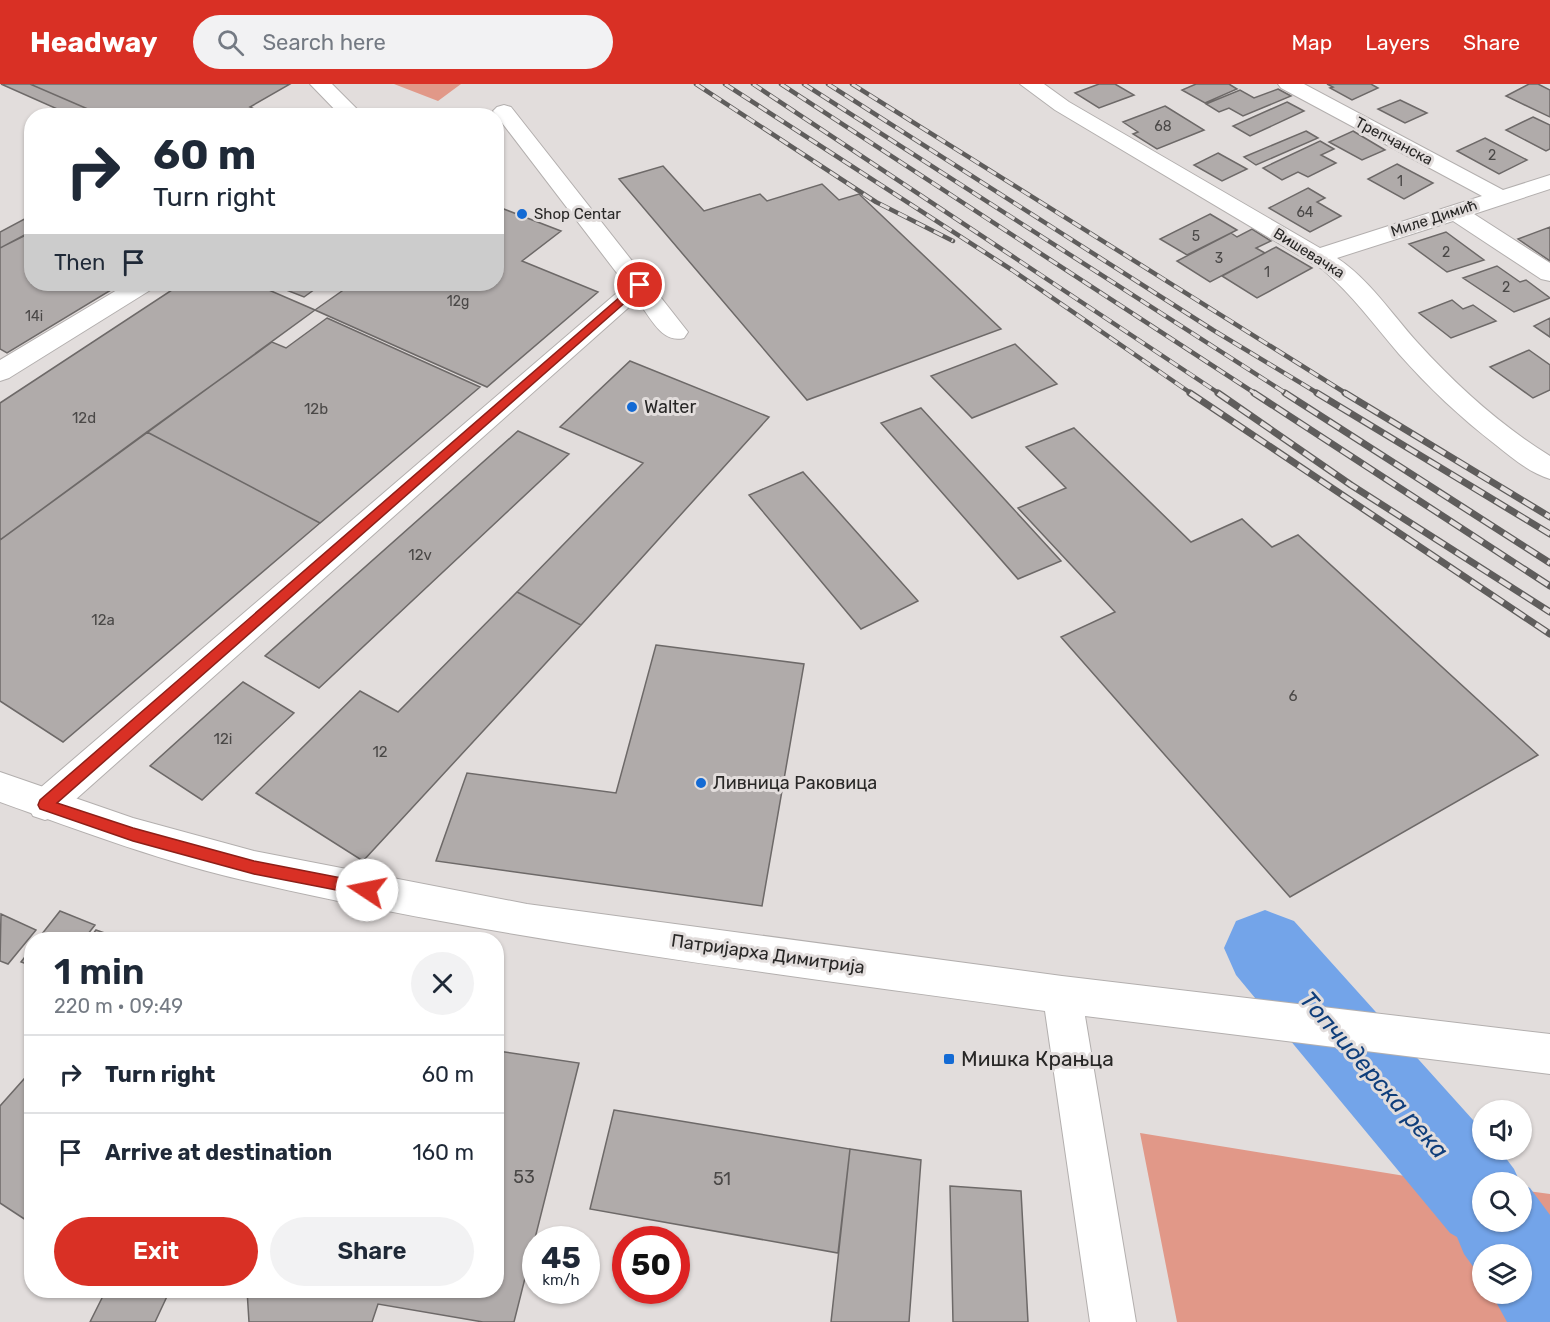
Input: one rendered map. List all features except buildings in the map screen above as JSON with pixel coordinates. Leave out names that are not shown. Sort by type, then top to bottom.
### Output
[{"type":"street","points":[[320,84],[346,108]]},
{"type":"street","name":"Вишевачка","points":[[1030,84],[1318,255],[1342,272],[1362,291],[1407,347],[1456,396],[1519,451],[1550,469]]},
{"type":"street","name":"Трепчанска","points":[[1288,84],[1500,197]]},
{"type":"street","points":[[504,111],[675,332]]},
{"type":"street","name":"Миле Димић","points":[[1318,255],[1550,182]]},
{"type":"street","points":[[1454,211],[1550,274]]},
{"type":"street","points":[[45,805],[640,285]]},
{"type":"street","points":[[0,372],[132,291]]},
{"type":"street","name":"Патријарха Димитрија","points":[[0,787],[45,805],[133,834],[254,867],[527,921],[1062,994],[1550,1054]]},
{"type":"street","points":[[1062,994],[1113,1322]]},
{"type":"shaded area","points":[[394,84],[461,84],[438,101]]},
{"type":"shaded area","points":[[1140,1133],[1448,1183],[1472,1216],[1472,1232],[1484,1232],[1493,1244],[1472,1244],[1472,1304],[1531,1304],[1542,1322],[1177,1322]]},
{"type":"shaded area","points":[[1532,1192],[1550,1194],[1550,1271],[1529,1232],[1532,1232]]},
{"type":"waterway","name":"Топчидерска река","points":[[1265,948],[1472,1188]]},
{"type":"waterway","name":"Топчидерска река","points":[[1505,1232],[1550,1303]]},
{"type":"railway","points":[[696,84],[876,202],[953,241]]},
{"type":"railway","points":[[725,84],[1012,270],[1192,394]]},
{"type":"railway","points":[[753,84],[1220,394]]},
{"type":"railway","points":[[781,84],[1256,394]]},
{"type":"railway","points":[[804,84],[1287,394]]},
{"type":"railway","points":[[828,84],[1213,330],[1319,394]]},
{"type":"railway","points":[[852,84],[1347,394]]},
{"type":"railway","points":[[1190,393],[1550,634]]},
{"type":"railway","points":[[1218,393],[1351,485],[1550,612]]},
{"type":"railway","points":[[1254,393],[1550,586]]},
{"type":"railway","points":[[1285,393],[1550,563]]},
{"type":"railway","points":[[1317,393],[1550,534]]},
{"type":"railway","points":[[1345,393],[1550,517]]},
{"type":"place","name":"Shop Centar","points":[[522,214]]},
{"type":"place","name":"Walter","points":[[632,407]]},
{"type":"place","name":"Ливница Раковица","points":[[701,783]]},
{"type":"place","name":"Мишка Крањца","points":[[949,1059]]},
{"type":"route","points":[[367,890],[254,867],[133,834],[45,805],[640,285]]}]
